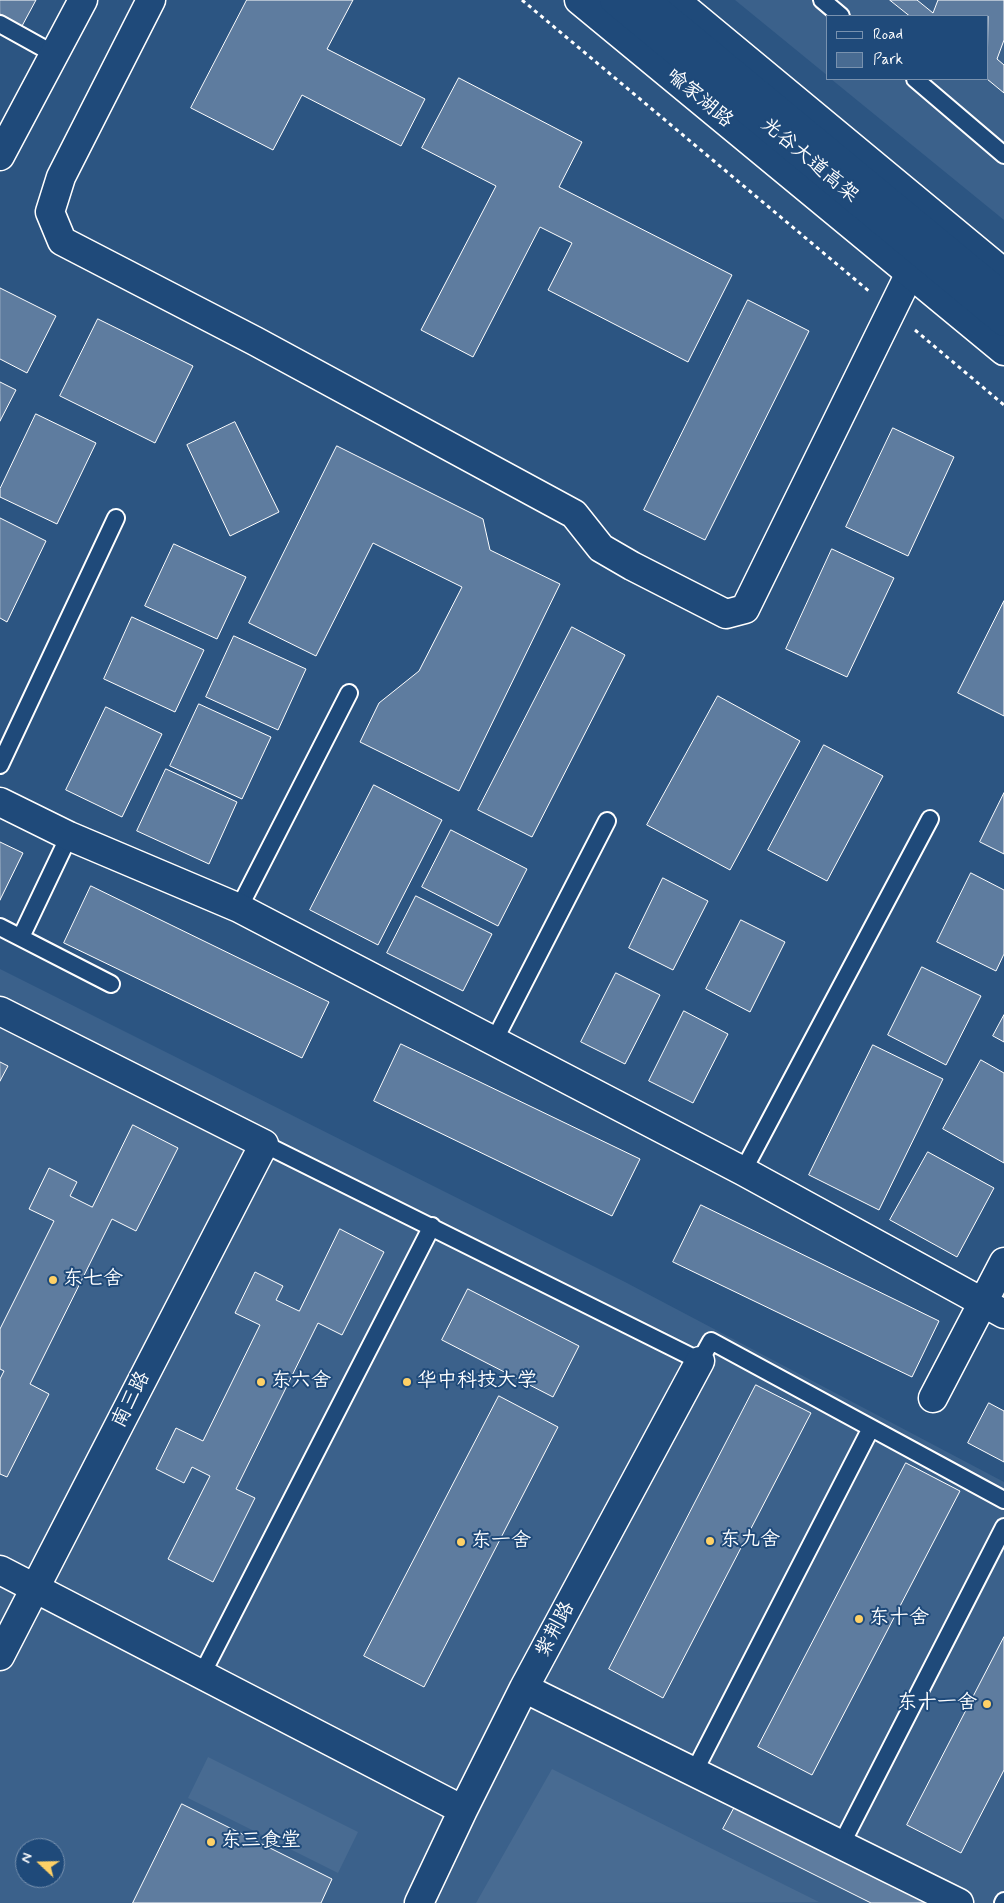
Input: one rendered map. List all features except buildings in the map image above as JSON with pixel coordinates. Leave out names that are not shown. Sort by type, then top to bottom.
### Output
[{"type":"main road","points":[[0,156],[83,0]]},
{"type":"main road","points":[[151,0],[61,177],[50,212],[62,241],[255,341],[574,514],[601,548],[726,614],[745,609],[910,273]]},
{"type":"main road","name":"喻家湖路","points":[[579,0],[1004,351]]},
{"type":"main road","name":"光谷大道高架","points":[[614,0],[1004,322]]},
{"type":"main road","name":"光谷大道高架","points":[[645,0],[1004,297]]},
{"type":"main road","points":[[675,0],[1004,273]]},
{"type":"main road","points":[[0,802],[69,836],[239,908],[743,1171],[994,1308]]},
{"type":"main road","points":[[0,1011],[264,1144]]},
{"type":"main road","name":"南三路","points":[[0,1656],[264,1144]]},
{"type":"main road","points":[[933,1398],[994,1308],[1004,1262]]},
{"type":"main road","name":"紫荆路","points":[[419,1903],[524,1688],[700,1361]]},
{"type":"main road","points":[[0,1570],[463,1810]]},
{"type":"main road","points":[[524,1688],[959,1903]]},
{"type":"lane","points":[[822,0],[840,15]]},
{"type":"lane","points":[[0,24],[54,54]]},
{"type":"lane","points":[[916,80],[1004,155]]},
{"type":"lane","points":[[0,765],[116,518]]},
{"type":"lane","points":[[239,908],[349,693]]},
{"type":"lane","points":[[743,1171],[930,820]]},
{"type":"lane","points":[[494,1041],[607,821]]},
{"type":"lane","points":[[20,937],[69,836]]},
{"type":"lane","points":[[0,927],[111,984]]},
{"type":"lane","points":[[264,1144],[700,1361],[711,1341],[1004,1500]]},
{"type":"lane","points":[[202,1674],[432,1226]]},
{"type":"lane","points":[[694,1772],[871,1428]]},
{"type":"lane","points":[[841,1845],[1004,1527]]},
{"type":"path","points":[[522,0],[1004,405]]},
{"type":"shaded area","points":[[735,0],[1004,0],[1004,220],[832,80],[989,80],[989,15],[826,15],[826,74]]},
{"type":"shaded area","name":"华中科技大学","points":[[0,969],[625,1282],[1004,1482],[1004,1903],[0,1903]]},
{"type":"green space","points":[[208,1757],[358,1832],[338,1873],[188,1798]]},
{"type":"green space","points":[[552,1769],[819,1902],[476,1903]]},
{"type":"place","name":"东七舍","points":[[53,1280]]},
{"type":"place","name":"东六舍","points":[[261,1382]]},
{"type":"place","name":"华中科技大学","points":[[407,1382]]},
{"type":"place","name":"东九舍","points":[[710,1541]]},
{"type":"place","name":"东一舍","points":[[461,1542]]},
{"type":"place","name":"东十舍","points":[[859,1619]]},
{"type":"place","name":"东十一舍","points":[[987,1704]]},
{"type":"place","name":"东三食堂","points":[[211,1842]]}]
